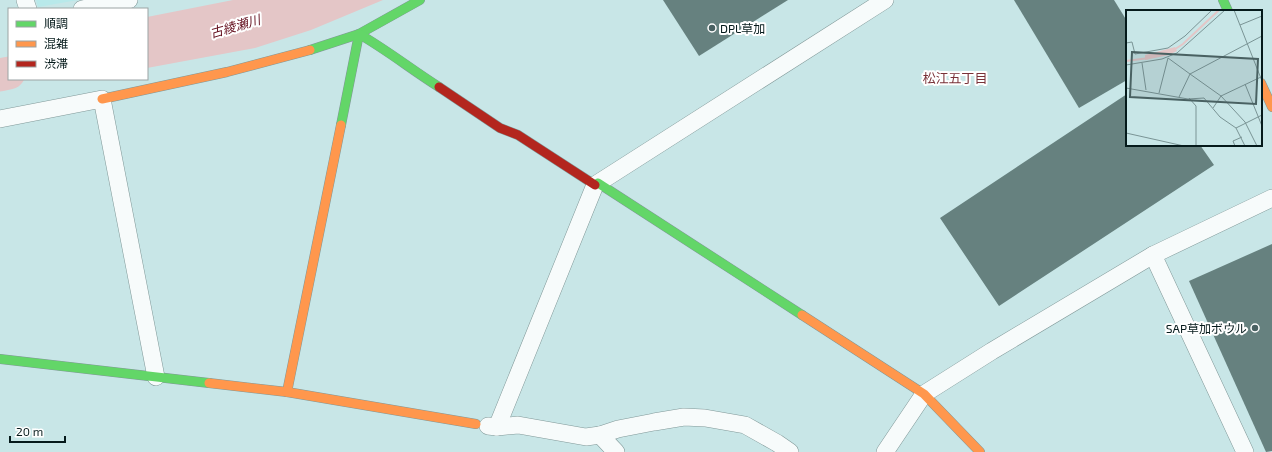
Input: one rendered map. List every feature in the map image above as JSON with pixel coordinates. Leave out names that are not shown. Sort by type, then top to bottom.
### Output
[{"type":"street","points":[[87,8],[129,0]]},
{"type":"street","points":[[0,119],[102,99],[234,70],[302,52],[359,34],[377,26],[420,0]]},
{"type":"street","points":[[497,427],[596,184],[885,0]]},
{"type":"street","points":[[1223,0],[1228,10]]},
{"type":"street","points":[[359,34],[385,49],[402,63],[500,128],[518,135],[924,394],[980,452]]},
{"type":"street","points":[[287,392],[359,34]]},
{"type":"street","points":[[1262,85],[1272,107]]},
{"type":"street","points":[[102,99],[156,377]]},
{"type":"street","points":[[885,452],[924,394],[992,351],[1153,255],[1272,198]]},
{"type":"street","points":[[1153,255],[1245,452]]},
{"type":"street","points":[[0,359],[287,392],[476,424],[497,427],[518,425],[586,437],[600,435],[618,428],[684,417],[706,418],[745,425],[777,442],[790,452]]},
{"type":"street","points":[[600,435],[616,452]]},
{"type":"shaded area","points":[[36,0],[78,0],[38,7]]},
{"type":"water","points":[[233,0],[383,0],[311,30],[255,48],[148,68],[148,17]]},
{"type":"building","name":"DPL草加","points":[[663,0],[788,0],[699,56]]},
{"type":"building","points":[[1014,0],[1114,0],[1126,19],[1126,81],[1079,108]]},
{"type":"building","points":[[1126,95],[1126,146],[1201,146],[1214,165],[999,306],[940,218]]},
{"type":"building","points":[[1272,244],[1272,451],[1266,452],[1189,281]]},
{"type":"waterway","name":"古綾瀬川","points":[[0,75],[8,73]]},
{"type":"traffic: fast","points":[[310,50],[359,34],[420,0]]},
{"type":"traffic: fast","points":[[1223,0],[1228,10]]},
{"type":"traffic: fast","points":[[341,125],[359,34],[439,87]]},
{"type":"traffic: fast","points":[[598,183],[802,315]]},
{"type":"traffic: fast","points":[[0,359],[209,383]]},
{"type":"traffic: slow","points":[[102,99],[227,72],[310,50]]},
{"type":"traffic: slow","points":[[1262,85],[1272,107]]},
{"type":"traffic: slow","points":[[287,392],[341,125]]},
{"type":"traffic: slow","points":[[802,315],[924,394],[980,452]]},
{"type":"traffic: slow","points":[[209,383],[287,392],[476,424]]},
{"type":"traffic: jam","points":[[439,87],[500,128],[518,135],[595,185]]},
{"type":"place","name":"DPL草加","points":[[712,28]]},
{"type":"place","name":"SAP草加ボウル","points":[[1255,328]]},
{"type":"district","name":"松江五丁目","points":[[955,78]]}]
